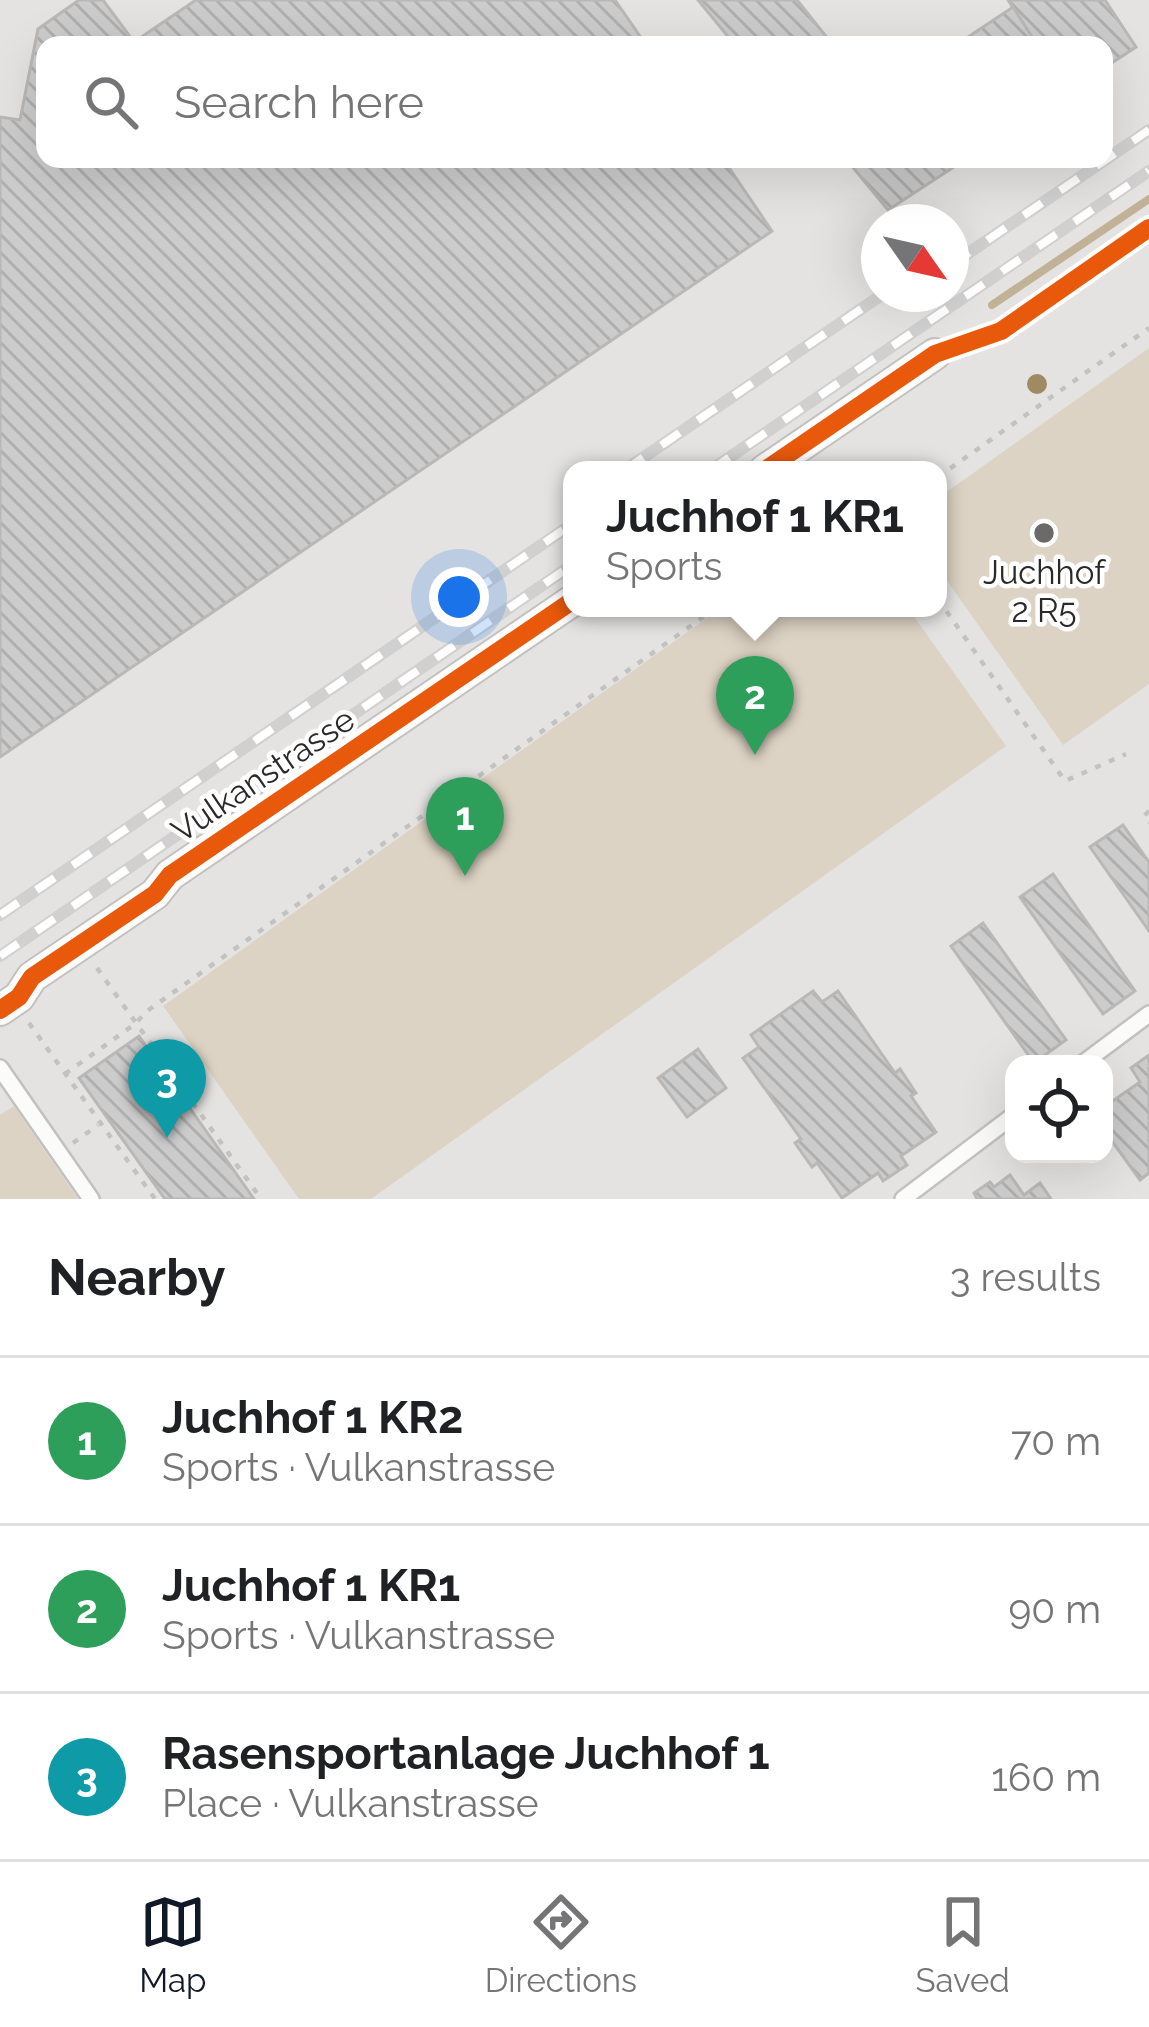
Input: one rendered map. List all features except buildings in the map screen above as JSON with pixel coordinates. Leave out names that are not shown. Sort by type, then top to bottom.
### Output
[{"type":"street","points":[[778,461],[935,354]]},
{"type":"street","name":"Vulkanstrasse","points":[[7,1006],[32,977],[155,894],[170,875],[563,607]]},
{"type":"lane","points":[[1094,1055],[1149,1014]]},
{"type":"lane","points":[[0,1068],[91,1199]]},
{"type":"lane","points":[[903,1199],[1005,1122]]},
{"type":"path","points":[[947,471],[1149,328]]},
{"type":"path","points":[[947,612],[1065,781],[1126,754]]},
{"type":"path","points":[[65,1074],[703,617]]},
{"type":"path","points":[[1149,811],[1144,816],[1149,824]]},
{"type":"path","points":[[80,944],[261,1199]]},
{"type":"path","points":[[7,1006],[65,1074],[155,1199]]},
{"type":"path","points":[[59,1153],[100,1123]]},
{"type":"shaded area","name":"Juchhof 2 R5","points":[[1149,348],[1149,684],[1063,745],[947,581],[947,492]]},
{"type":"shaded area","points":[[708,617],[914,617],[1006,746],[371,1199],[299,1199],[163,1006]]},
{"type":"shaded area","points":[[14,1106],[78,1199],[0,1199],[0,1115]]},
{"type":"waterway","points":[[992,305],[1149,199]]},
{"type":"railway","points":[[1113,155],[1149,130]]},
{"type":"railway","points":[[969,253],[1093,168]]},
{"type":"railway","points":[[724,461],[1149,171]]},
{"type":"railway","points":[[638,461],[861,309]]},
{"type":"railway","points":[[0,915],[563,530]]},
{"type":"railway","points":[[0,956],[563,571]]},
{"type":"cycle path","points":[[778,461],[935,354],[1001,331],[1149,228]]},
{"type":"cycle path","points":[[0,1010],[19,997],[32,977],[155,894],[170,875],[563,607]]},
{"type":"place","name":"Juchhof 2 R5","points":[[1044,533]]},
{"type":"place","name":"Juchhof 1 KR1","points":[[755,755]]},
{"type":"place","name":"Juchhof 1 KR2","points":[[465,876]]},
{"type":"place","name":"Rasensportanlage Juchhof 1","points":[[167,1138]]}]
